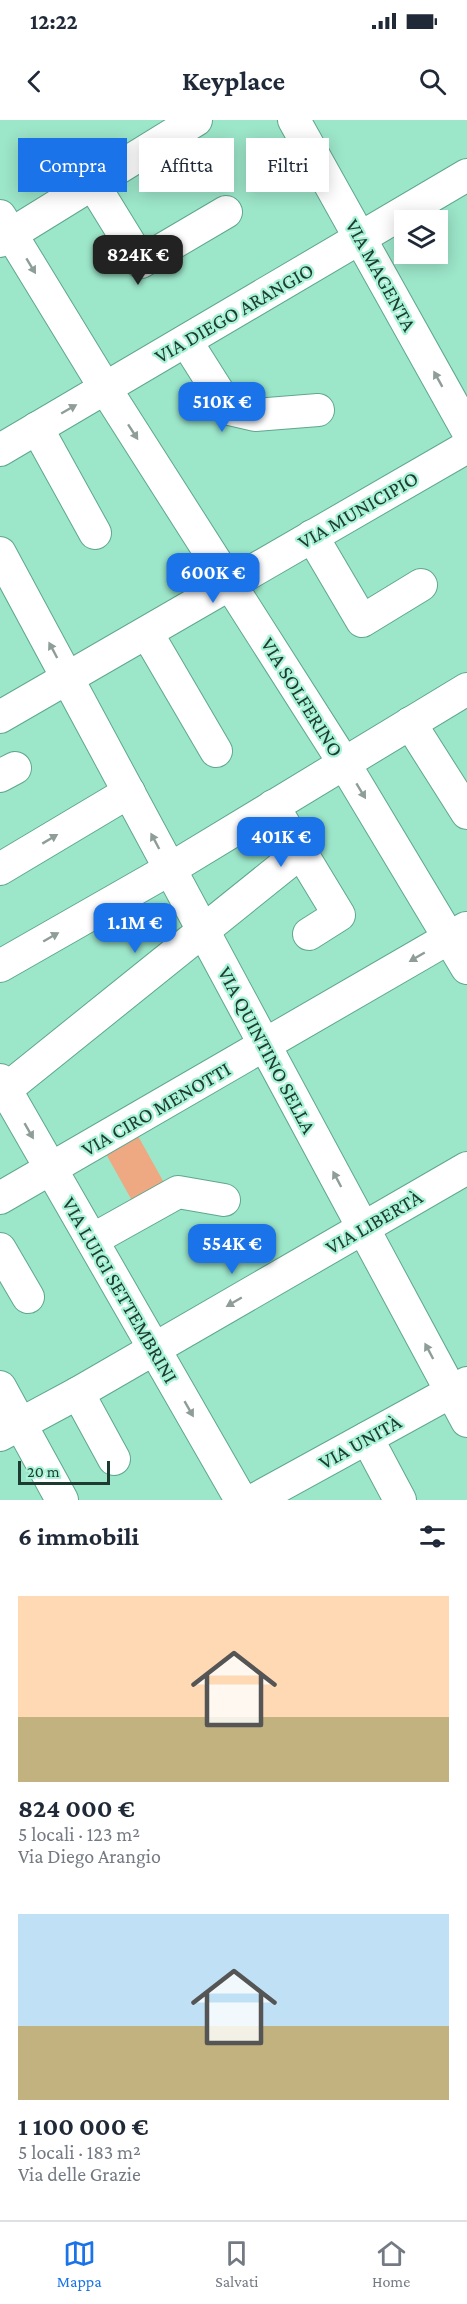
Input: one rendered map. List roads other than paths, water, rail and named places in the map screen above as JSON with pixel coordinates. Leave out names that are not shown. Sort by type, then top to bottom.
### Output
[{"type":"street","points":[[127,163],[196,120]]},
{"type":"street","name":"VIA MAGENTA","points":[[294,120],[467,430]]},
{"type":"street","name":"VIA DIEGO ARANGIO","points":[[0,450],[467,175]]},
{"type":"street","points":[[4,230],[78,192]]},
{"type":"street","points":[[98,192],[141,262],[226,212]]},
{"type":"street","name":"VIA SOLFERINO","points":[[4,230],[344,763],[458,932],[467,968]]},
{"type":"street","points":[[186,341],[229,409],[255,416],[318,410]]},
{"type":"street","points":[[37,428],[95,533]]},
{"type":"street","name":"VIA MUNICIPIO","points":[[0,717],[467,447]]},
{"type":"street","points":[[312,536],[362,621],[421,585]]},
{"type":"street","name":"VIA QUINTINO SELLA","points":[[0,553],[364,1228],[459,1387],[467,1421]]},
{"type":"street","points":[[147,633],[216,751]]},
{"type":"street","points":[[0,966],[170,869],[467,689]]},
{"type":"street","points":[[410,723],[467,813]]},
{"type":"street","points":[[0,868],[129,792]]},
{"type":"street","points":[[273,806],[339,915],[309,933]]},
{"type":"street","points":[[2,1088],[301,852]]},
{"type":"street","name":"VIA CIRO MENOTTI","points":[[0,1198],[458,932]]},
{"type":"street","name":"VIA LUIGI SETTEMBRINI","points":[[2,1088],[241,1500]]},
{"type":"street","name":"VIA LIBERTÀ","points":[[10,1429],[78,1393],[467,1168]]},
{"type":"street","points":[[92,1240],[178,1192],[224,1200]]},
{"type":"street","points":[[0,1249],[28,1297]]},
{"type":"street","points":[[0,1387],[10,1429],[62,1500]]},
{"type":"street","name":"VIA UNITÀ","points":[[254,1500],[459,1387]]},
{"type":"street","points":[[78,1393],[114,1459]]},
{"type":"street","points":[[367,1438],[400,1500]]}]
